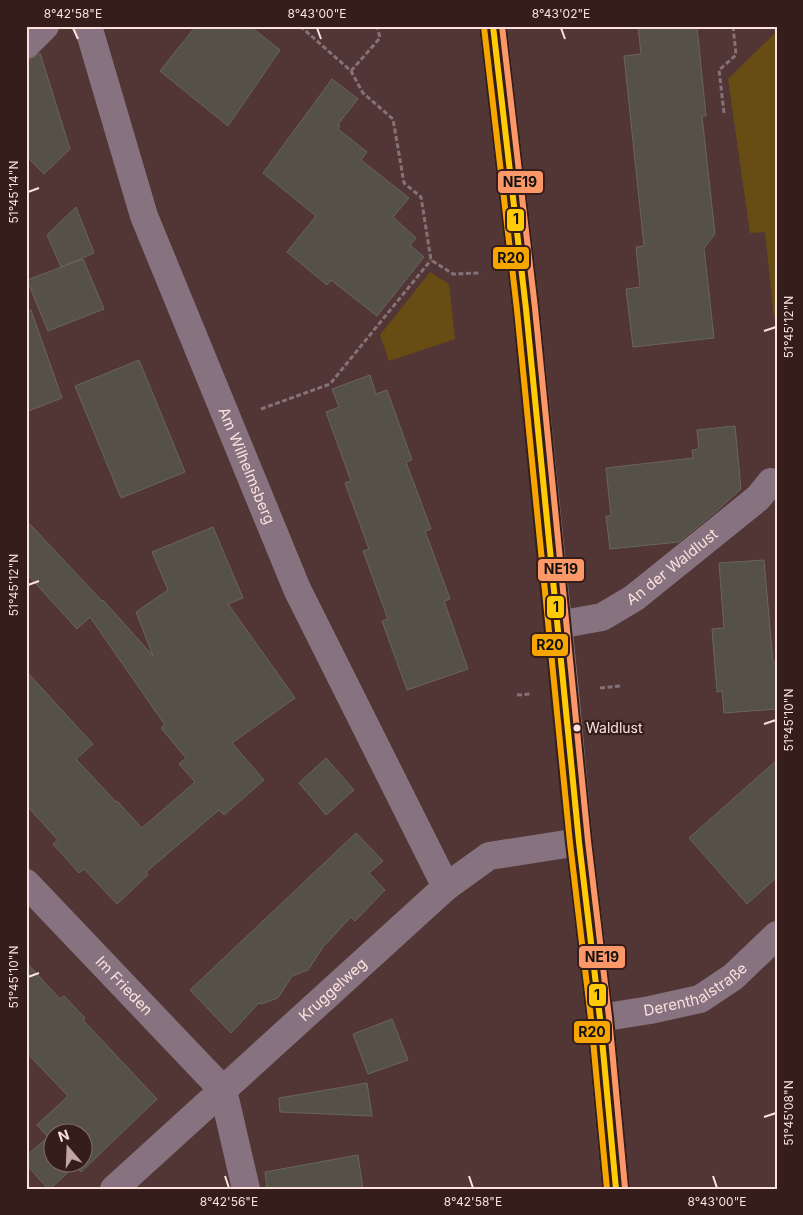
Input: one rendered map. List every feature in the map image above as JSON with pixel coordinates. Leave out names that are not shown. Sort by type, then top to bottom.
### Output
[{"type":"main road","points":[[493,26],[526,309],[579,842],[600,1018],[616,1189]]},
{"type":"street","points":[[26,44],[45,26]]},
{"type":"street","name":"Am Wilhelmsberg","points":[[88,26],[144,216],[297,589],[446,888]]},
{"type":"street","name":"An der Waldlust","points":[[558,625],[602,617],[634,598],[758,498],[771,482]]},
{"type":"street","name":"Kruggelweg","points":[[114,1189],[446,888],[488,856],[579,842]]},
{"type":"street","name":"Im Frieden","points":[[26,883],[223,1090]]},
{"type":"street","name":"Derenthalstraße","points":[[600,1018],[700,999],[734,977],[777,935]]},
{"type":"street","points":[[223,1090],[246,1189]]},
{"type":"path","points":[[228,422],[330,384],[431,260],[421,196],[404,183],[393,119],[363,93],[351,71],[300,26]]},
{"type":"path","points":[[351,71],[380,38],[377,26]]},
{"type":"path","points":[[724,113],[719,70],[736,55],[733,26]]},
{"type":"path","points":[[431,260],[453,274],[481,273]]},
{"type":"shaded area","points":[[777,31],[777,316],[774,318],[765,232],[750,233],[728,79]]},
{"type":"shaded area","points":[[430,272],[449,284],[455,339],[389,361],[380,335]]},
{"type":"building","points":[[196,26],[250,26],[280,50],[228,126],[160,71]]},
{"type":"building","points":[[638,26],[697,26],[706,116],[702,116],[715,234],[704,248],[714,338],[633,347],[626,289],[640,287],[636,247],[644,246],[624,56],[641,54]]},
{"type":"building","points":[[40,53],[70,149],[44,174],[26,156],[26,60],[30,60]]},
{"type":"building","points":[[332,79],[358,99],[338,124],[340,126],[338,129],[367,152],[361,160],[409,198],[393,217],[416,238],[410,245],[424,257],[377,316],[331,280],[327,285],[287,252],[316,216],[263,173]]},
{"type":"building","points":[[76,207],[94,253],[61,267],[47,235]]},
{"type":"building","points":[[83,259],[104,309],[48,331],[27,280]]},
{"type":"building","points":[[31,310],[62,398],[26,412],[26,311]]},
{"type":"building","points":[[139,360],[185,472],[121,498],[75,386]]},
{"type":"building","points":[[370,375],[376,394],[387,390],[412,460],[406,462],[431,529],[425,531],[450,599],[444,601],[468,669],[407,690],[382,621],[388,619],[363,551],[369,549],[345,483],[351,481],[326,412],[339,407],[332,389]]},
{"type":"building","points":[[735,426],[741,489],[679,542],[610,549],[606,516],[611,516],[606,468],[693,458],[692,450],[699,449],[697,430]]},
{"type":"building","points":[[26,520],[103,600],[153,656],[136,612],[168,590],[152,552],[213,527],[243,598],[228,604],[295,698],[232,743],[264,780],[224,815],[219,810],[146,872],[148,875],[117,904],[84,869],[79,873],[53,844],[58,840],[26,805],[26,671],[93,744],[76,759],[142,828],[195,782],[179,764],[186,758],[161,728],[165,725],[90,617],[77,629],[26,573]]},
{"type":"building","points":[[764,560],[773,662],[777,662],[777,709],[724,713],[722,691],[717,692],[712,629],[724,628],[719,563]]},
{"type":"building","points":[[326,758],[354,790],[326,815],[299,783]]},
{"type":"building","points":[[777,760],[777,877],[747,904],[689,838]]},
{"type":"building","points":[[356,833],[383,861],[369,873],[385,890],[355,921],[351,917],[323,947],[308,970],[292,976],[278,998],[259,1003],[231,1033],[190,990]]},
{"type":"building","points":[[26,962],[60,999],[64,996],[85,1018],[83,1020],[157,1099],[92,1161],[92,1122],[42,1122],[42,1130],[37,1125],[68,1096],[26,1052]]},
{"type":"building","points":[[392,1019],[408,1060],[368,1074],[353,1034]]},
{"type":"building","points":[[367,1083],[372,1116],[280,1112],[279,1098]]},
{"type":"building","points":[[42,1142],[42,1172],[68,1172],[48,1189],[26,1164],[26,1156]]},
{"type":"building","points":[[358,1155],[363,1189],[267,1189],[265,1172]]},
{"type":"transit line","name":"1","points":[[493,26],[526,309],[579,842],[600,1018],[616,1189]]},
{"type":"transit line","name":"NE19","points":[[502,26],[535,308],[588,841],[609,1017],[625,1188]]},
{"type":"transit line","name":"R20","points":[[484,27],[517,310],[570,843],[591,1019],[607,1189]]},
{"type":"place","name":"Waldlust","points":[[577,728]]}]
